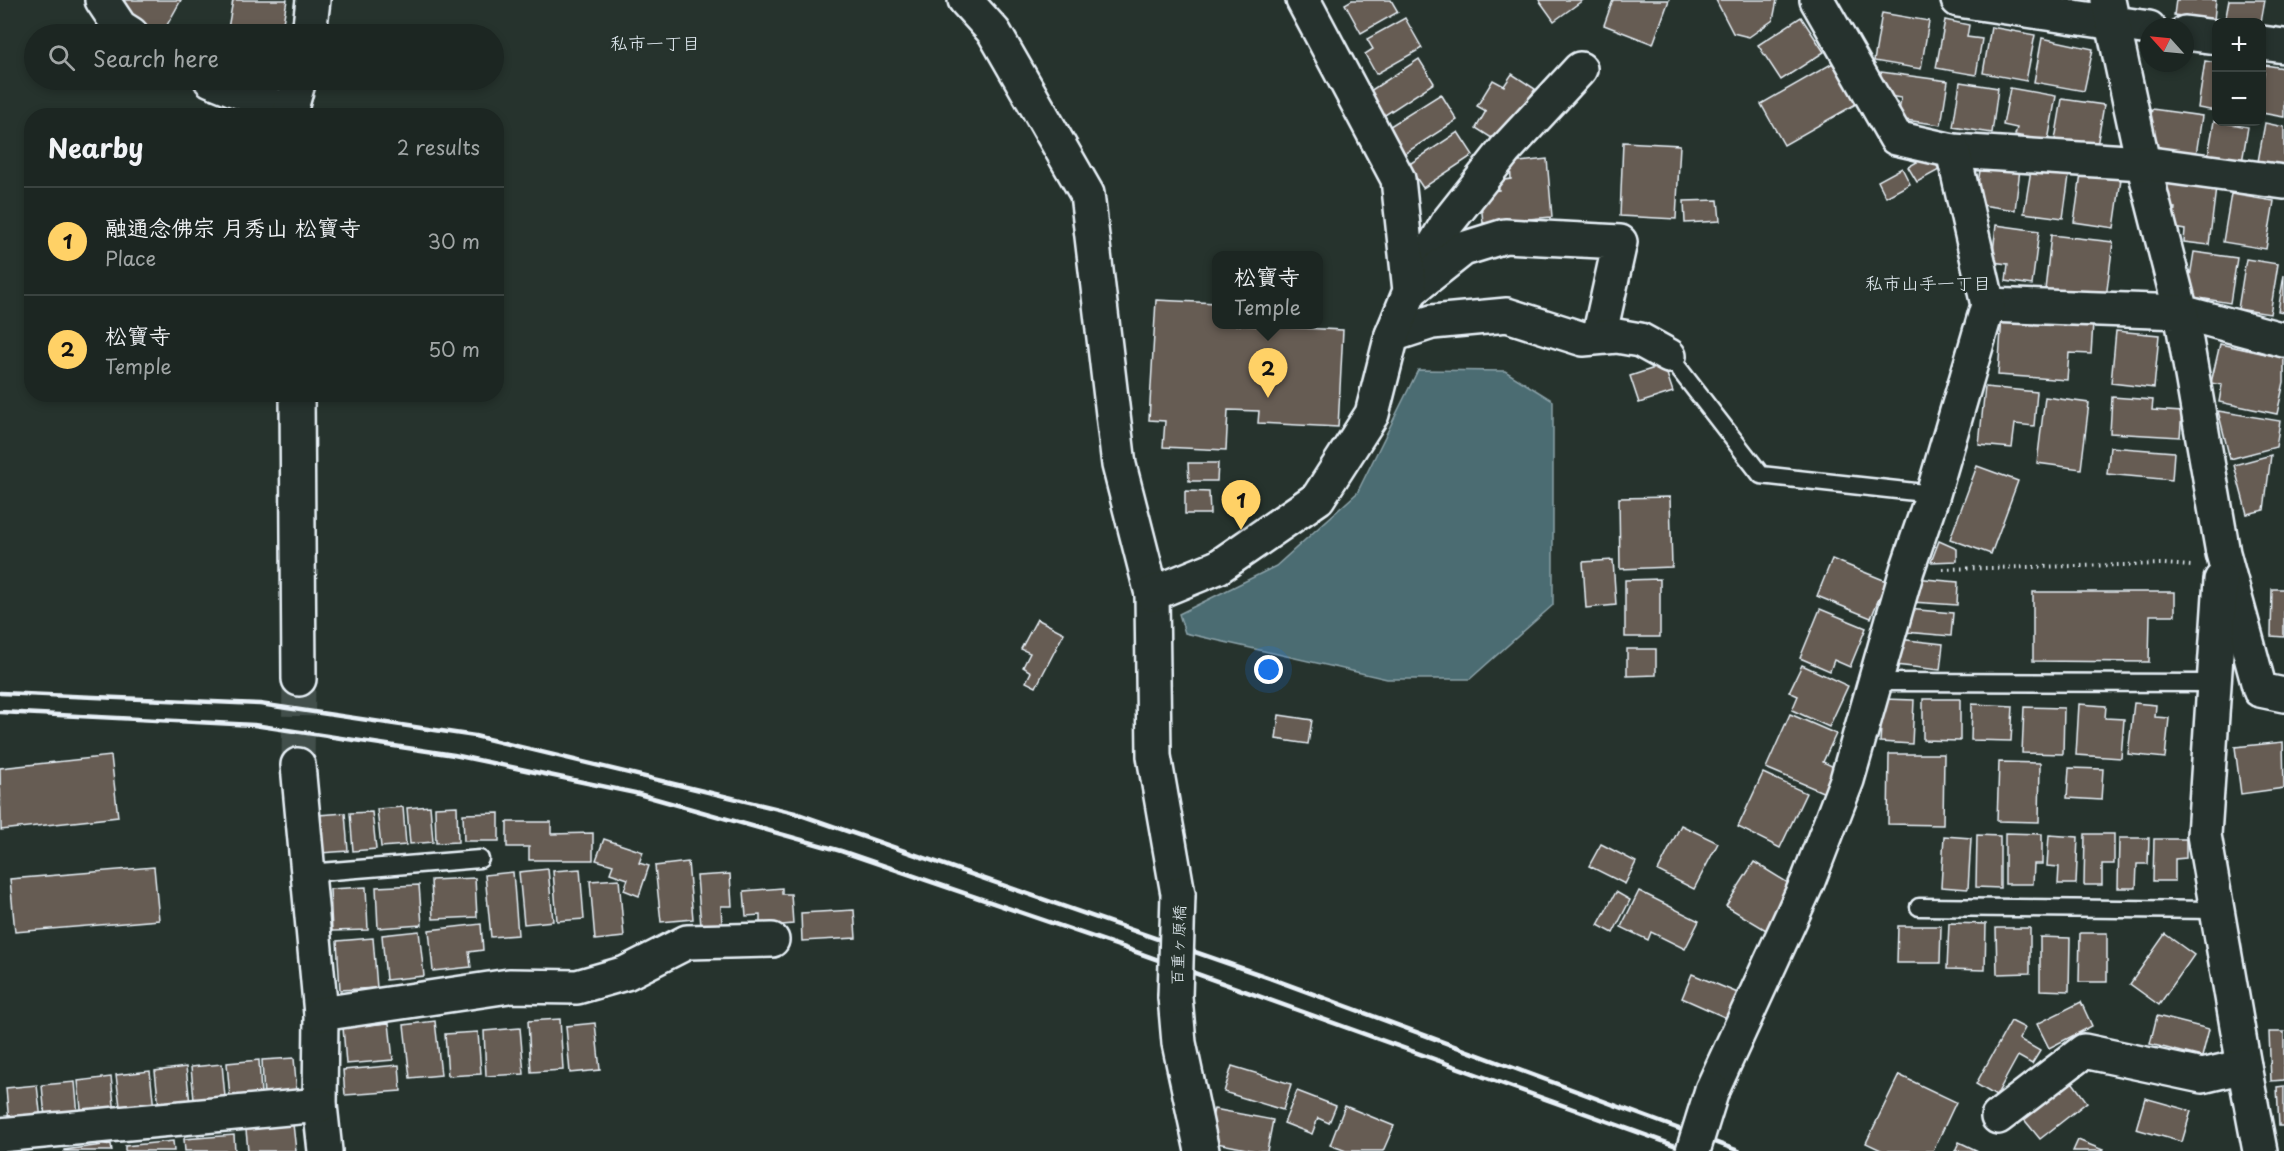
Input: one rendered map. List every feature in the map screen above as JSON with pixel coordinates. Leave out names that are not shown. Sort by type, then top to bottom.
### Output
[{"type":"street","points":[[102,0],[118,24]]},
{"type":"street","points":[[310,24],[313,0]]},
{"type":"street","name":"百重ヶ原橋","points":[[965,0],[994,32],[1087,194],[1119,465],[1152,594],[1154,756],[1178,894],[1175,997],[1179,1043],[1202,1151]]},
{"type":"street","points":[[1303,0],[1398,178],[1410,289]]},
{"type":"street","points":[[1817,0],[1896,138],[1953,151],[2143,163],[2284,182]]},
{"type":"street","points":[[1958,0],[2111,11],[2140,24]]},
{"type":"street","points":[[2111,11],[2143,163],[2181,312],[2222,560],[2260,690],[2284,695]]},
{"type":"street","points":[[2194,34],[2212,36]]},
{"type":"street","points":[[2266,44],[2284,46]]},
{"type":"street","points":[[1152,594],[1218,567],[1318,498],[1372,414],[1392,335],[1410,289],[1448,222],[1505,150],[1580,69]]},
{"type":"street","points":[[234,90],[276,108]]},
{"type":"street","points":[[292,108],[296,90]]},
{"type":"street","points":[[1692,1151],[1712,1090],[1808,881],[1847,780],[1906,570],[1933,494],[1988,305],[1953,151]]},
{"type":"street","points":[[1410,289],[1463,249],[1505,236],[1620,242],[1599,337]]},
{"type":"street","points":[[1988,305],[2181,312],[2284,340]]},
{"type":"street","points":[[1392,335],[1432,322],[1507,315],[1583,339],[1617,336],[1640,339],[1669,356]]},
{"type":"street","points":[[297,402],[299,679]]},
{"type":"street","points":[[2222,560],[2204,835],[2260,1151]]},
{"type":"street","points":[[298,765],[321,1014],[320,1105],[325,1151]]},
{"type":"street","points":[[321,1014],[509,986],[577,987],[626,974],[687,942],[772,940]]},
{"type":"street","points":[[1998,1117],[2084,1051],[2202,1076],[2244,1066]]},
{"type":"street","points":[[0,1135],[320,1105]]},
{"type":"street","points":[[2236,1151],[2252,1115]]},
{"type":"lane","points":[[1669,356],[1761,475],[1933,494]]},
{"type":"lane","points":[[1875,682],[2215,683]]},
{"type":"lane","points":[[308,873],[480,859]]},
{"type":"lane","points":[[1919,907],[2217,910]]},
{"type":"path","points":[[1906,570],[2164,564],[2222,560]]},
{"type":"water","points":[[1418,370],[1505,371],[1553,401],[1553,605],[1470,679],[1387,679],[1185,633],[1179,614],[1276,566],[1357,493]]},
{"type":"building","points":[[119,0],[181,0],[168,24],[145,24],[115,7]]},
{"type":"building","points":[[233,0],[287,0],[283,24],[229,24]]},
{"type":"building","points":[[1352,0],[1391,0],[1398,12],[1361,33],[1345,4]]},
{"type":"building","points":[[1539,0],[1583,0],[1554,21]]},
{"type":"building","points":[[1613,0],[1669,0],[1653,44],[1604,25]]},
{"type":"building","points":[[1716,0],[1777,0],[1773,20],[1749,37],[1733,33]]},
{"type":"building","points":[[2176,0],[2216,0],[2214,18],[2212,20],[2174,15]]},
{"type":"building","points":[[2229,0],[2265,0],[2262,18],[2226,18]]},
{"type":"building","points":[[1882,13],[1929,21],[1921,69],[1874,61]]},
{"type":"building","points":[[1801,17],[1824,52],[1781,80],[1758,45]]},
{"type":"building","points":[[1405,18],[1422,48],[1376,74],[1365,54],[1373,49],[1367,39]]},
{"type":"building","points":[[1945,20],[1969,25],[1967,37],[1982,39],[1976,75],[1936,68]]},
{"type":"building","points":[[1991,27],[2035,35],[2026,81],[1983,73]]},
{"type":"building","points":[[2042,38],[2093,49],[2084,91],[2034,82]]},
{"type":"building","points":[[1419,59],[1434,83],[1382,117],[1367,93]]},
{"type":"building","points":[[2205,61],[2212,62],[2212,110],[2198,108]]},
{"type":"building","points":[[1833,63],[1856,104],[1784,145],[1761,104]]},
{"type":"building","points":[[2266,65],[2284,68],[2284,117],[2266,114]]},
{"type":"building","points":[[1881,72],[1948,81],[1941,125],[1898,119],[1901,98],[1878,94]]},
{"type":"building","points":[[1512,74],[1535,89],[1501,144],[1476,128],[1486,111],[1477,106],[1493,80],[1504,86]]},
{"type":"building","points":[[1960,82],[1998,88],[1992,133],[1953,127]]},
{"type":"building","points":[[2010,88],[2056,96],[2048,141],[2015,135],[2017,128],[2003,125]]},
{"type":"building","points":[[1441,94],[1457,120],[1404,154],[1387,128]]},
{"type":"building","points":[[2062,99],[2104,105],[2097,146],[2055,140]]},
{"type":"building","points":[[2152,109],[2202,116],[2195,161],[2159,156],[2160,147],[2147,145]]},
{"type":"building","points":[[2266,123],[2284,127],[2284,171],[2257,167]]},
{"type":"building","points":[[2213,126],[2248,127],[2241,168],[2207,162]]},
{"type":"building","points":[[1458,132],[1473,155],[1423,188],[1408,165]]},
{"type":"building","points":[[1623,142],[1680,145],[1676,219],[1620,216]]},
{"type":"building","points":[[1931,154],[1939,170],[1917,182],[1908,167]]},
{"type":"building","points":[[1547,159],[1552,217],[1483,223],[1480,192],[1499,190],[1498,181],[1511,179],[1510,163]]},
{"type":"building","points":[[1981,164],[2020,169],[2015,210],[1975,204]]},
{"type":"building","points":[[1902,168],[1910,184],[1886,197],[1878,181]]},
{"type":"building","points":[[2031,170],[2069,176],[2063,218],[2024,213]]},
{"type":"building","points":[[2081,174],[2121,179],[2114,228],[2074,222]]},
{"type":"building","points":[[2168,182],[2216,188],[2209,245],[2184,242],[2185,230],[2173,228],[2175,208],[2165,207]]},
{"type":"building","points":[[2231,194],[2274,201],[2266,249],[2223,242]]},
{"type":"building","points":[[1718,200],[1720,221],[1685,223],[1684,201]]},
{"type":"building","points":[[1996,225],[2039,231],[2032,285],[2006,281],[2008,264],[1992,262]]},
{"type":"building","points":[[2051,235],[2113,242],[2106,298],[2045,290]]},
{"type":"building","points":[[2194,252],[2237,258],[2230,303],[2187,296]]},
{"type":"building","points":[[2246,259],[2278,264],[2270,314],[2238,309]]},
{"type":"building","points":[[2284,275],[2284,312],[2278,311]]},
{"type":"building","points":[[1156,300],[1212,303],[1212,329],[1343,330],[1338,427],[1258,423],[1259,411],[1228,410],[1226,450],[1163,447],[1165,421],[1149,420]]},
{"type":"building","points":[[2002,316],[2093,323],[2091,354],[2069,353],[2067,380],[1998,375]]},
{"type":"building","points":[[2116,331],[2159,335],[2154,388],[2111,383]]},
{"type":"building","points":[[2220,344],[2284,358],[2284,382],[2277,414],[2219,402],[2222,385],[2211,383]]},
{"type":"building","points":[[1664,365],[1673,392],[1639,403],[1630,376]]},
{"type":"building","points":[[1985,387],[2037,392],[2034,426],[2015,424],[2012,448],[1979,445]]},
{"type":"building","points":[[2045,397],[2089,403],[2081,469],[2037,463]]},
{"type":"building","points":[[2112,397],[2153,400],[2152,410],[2182,412],[2180,437],[2110,433]]},
{"type":"building","points":[[2218,411],[2280,421],[2276,447],[2230,459]]},
{"type":"building","points":[[2110,447],[2174,452],[2172,480],[2107,474]]},
{"type":"building","points":[[2271,455],[2264,510],[2247,514],[2234,465]]},
{"type":"building","points":[[1188,463],[1218,463],[1217,481],[1189,481]]},
{"type":"building","points":[[1977,466],[2018,481],[1991,554],[1950,539]]},
{"type":"building","points":[[1185,491],[1209,492],[1210,514],[1185,514]]},
{"type":"building","points":[[1235,491],[1254,502],[1243,521],[1224,510]]},
{"type":"building","points":[[1670,497],[1672,567],[1620,569],[1619,498]]},
{"type":"building","points":[[1939,541],[1957,549],[1957,561],[1931,562]]},
{"type":"building","points":[[1832,559],[1886,581],[1871,618],[1817,596]]},
{"type":"building","points":[[1613,560],[1616,605],[1586,608],[1583,562]]},
{"type":"building","points":[[1914,578],[1958,582],[1957,605],[1912,602]]},
{"type":"building","points":[[1660,579],[1660,637],[1625,637],[1625,580]]},
{"type":"building","points":[[2272,589],[2284,589],[2284,637],[2271,636]]},
{"type":"building","points":[[2033,592],[2175,592],[2175,615],[2150,615],[2149,662],[2033,661]]},
{"type":"building","points":[[1820,609],[1866,628],[1850,667],[1834,660],[1830,671],[1800,658]]},
{"type":"building","points":[[1907,609],[1953,613],[1951,636],[1905,632]]},
{"type":"building","points":[[1037,619],[1064,633],[1036,687],[1026,682],[1031,672],[1023,667],[1030,653],[1021,649]]},
{"type":"building","points":[[1898,639],[1943,644],[1940,670],[1895,665]]},
{"type":"building","points":[[1627,649],[1656,649],[1656,675],[1627,676]]},
{"type":"building","points":[[1802,665],[1848,686],[1829,727],[1792,710],[1798,696],[1789,692]]},
{"type":"building","points":[[1883,699],[1914,700],[1912,744],[1880,742]]},
{"type":"building","points":[[1923,699],[1960,699],[1960,741],[1923,740]]},
{"type":"building","points":[[2134,703],[2156,705],[2155,717],[2169,718],[2165,758],[2128,754]]},
{"type":"building","points":[[1972,704],[2013,706],[2011,741],[1971,740]]},
{"type":"building","points":[[2079,704],[2106,706],[2105,718],[2124,719],[2121,758],[2076,755]]},
{"type":"building","points":[[2024,707],[2064,708],[2063,754],[2022,753]]},
{"type":"building","points":[[1790,714],[1836,734],[1823,762],[1836,768],[1825,793],[1766,768]]},
{"type":"building","points":[[1279,715],[1312,720],[1308,744],[1276,739]]},
{"type":"building","points":[[2283,742],[2284,788],[2241,794],[2235,747]]},
{"type":"building","points":[[1889,754],[1944,754],[1943,825],[1888,824]]},
{"type":"building","points":[[111,756],[118,817],[1,830],[0,768]]},
{"type":"building","points":[[1999,762],[2040,763],[2039,822],[1997,821]]},
{"type":"building","points":[[2069,768],[2103,769],[2101,800],[2067,798]]},
{"type":"building","points":[[1763,773],[1806,793],[1780,848],[1738,827]]},
{"type":"building","points":[[430,806],[433,842],[410,844],[407,808]]},
{"type":"building","points":[[457,806],[458,842],[436,843],[435,807]]},
{"type":"building","points":[[403,807],[406,845],[381,847],[377,809]]},
{"type":"building","points":[[372,812],[376,849],[353,851],[350,813]]},
{"type":"building","points":[[345,813],[348,851],[320,853],[318,815]]},
{"type":"building","points":[[499,813],[499,841],[464,841],[463,814]]},
{"type":"building","points":[[507,822],[551,822],[551,834],[593,833],[593,860],[529,860],[529,847],[507,847]]},
{"type":"building","points":[[1681,825],[1718,843],[1694,889],[1658,871]]},
{"type":"building","points":[[2005,833],[2042,834],[2042,864],[2034,864],[2033,884],[2005,884]]},
{"type":"building","points":[[2085,834],[2114,834],[2114,864],[2102,864],[2102,885],[2084,885]]},
{"type":"building","points":[[1977,835],[2000,836],[2000,888],[1976,887]]},
{"type":"building","points":[[2049,835],[2078,837],[2076,884],[2058,884],[2059,867],[2047,866]]},
{"type":"building","points":[[1944,836],[1971,838],[1968,889],[1941,887]]},
{"type":"building","points":[[2119,838],[2149,838],[2148,864],[2137,864],[2136,888],[2118,888]]},
{"type":"building","points":[[604,839],[643,852],[639,863],[649,866],[639,896],[624,890],[628,879],[610,873],[613,865],[596,860]]},
{"type":"building","points":[[2154,839],[2186,839],[2186,858],[2175,859],[2175,881],[2153,881]]},
{"type":"building","points":[[1601,844],[1636,862],[1625,884],[1589,866]]},
{"type":"building","points":[[688,862],[693,919],[661,922],[655,866]]},
{"type":"building","points":[[1754,862],[1793,886],[1766,930],[1726,906]]},
{"type":"building","points":[[154,867],[159,920],[15,932],[10,879]]},
{"type":"building","points":[[548,869],[553,921],[524,924],[519,872]]},
{"type":"building","points":[[580,869],[584,919],[557,921],[553,871]]},
{"type":"building","points":[[513,872],[518,935],[491,937],[485,875]]},
{"type":"building","points":[[730,874],[732,906],[721,906],[722,924],[701,926],[697,876]]},
{"type":"building","points":[[475,878],[477,917],[433,919],[431,880]]},
{"type":"building","points":[[619,879],[624,937],[595,940],[590,881]]},
{"type":"building","points":[[419,885],[422,925],[378,928],[376,887]]},
{"type":"building","points":[[366,887],[368,930],[332,931],[330,889]]},
{"type":"building","points":[[782,888],[782,894],[791,894],[793,924],[760,927],[760,915],[746,916],[744,891]]},
{"type":"building","points":[[1639,891],[1699,921],[1685,949],[1651,932],[1648,940],[1621,927]]},
{"type":"building","points":[[1616,892],[1630,900],[1613,933],[1598,925]]},
{"type":"building","points":[[854,910],[856,938],[802,941],[801,913]]},
{"type":"building","points":[[1949,923],[1986,924],[1985,970],[1947,969]]},
{"type":"building","points":[[481,924],[483,950],[469,952],[471,967],[433,971],[429,930]]},
{"type":"building","points":[[1898,926],[1941,926],[1940,963],[1897,963]]},
{"type":"building","points":[[1996,928],[2030,928],[2030,973],[1997,974]]},
{"type":"building","points":[[419,931],[424,976],[386,980],[382,935]]},
{"type":"building","points":[[2080,933],[2107,933],[2107,982],[2079,982]]},
{"type":"building","points":[[2165,934],[2194,955],[2159,1005],[2130,984]]},
{"type":"building","points":[[2040,937],[2070,938],[2069,991],[2040,990]]},
{"type":"building","points":[[373,938],[377,988],[340,990],[337,941]]},
{"type":"building","points":[[1692,974],[1740,994],[1729,1019],[1682,998]]},
{"type":"building","points":[[2081,1002],[2092,1026],[2049,1048],[2037,1024]]},
{"type":"building","points":[[2157,1016],[2209,1029],[2202,1057],[2150,1044]]},
{"type":"building","points":[[560,1019],[563,1070],[531,1072],[528,1021]]},
{"type":"building","points":[[435,1021],[441,1075],[410,1078],[404,1025]]},
{"type":"building","points":[[2011,1021],[2025,1028],[2019,1039],[2040,1051],[2032,1064],[2018,1056],[1996,1096],[1976,1084]]},
{"type":"building","points":[[389,1023],[393,1060],[346,1064],[343,1027]]},
{"type":"building","points":[[595,1023],[600,1070],[570,1073],[566,1026]]},
{"type":"building","points":[[520,1028],[524,1074],[486,1076],[484,1031]]},
{"type":"building","points":[[478,1032],[481,1074],[448,1076],[445,1034]]},
{"type":"building","points":[[2269,1032],[2284,1032],[2284,1080],[2271,1081]]},
{"type":"building","points":[[294,1058],[297,1095],[264,1097],[262,1060]]},
{"type":"building","points":[[259,1060],[261,1095],[230,1098],[227,1063]]},
{"type":"building","points":[[222,1064],[225,1097],[194,1100],[191,1067]]},
{"type":"building","points":[[399,1065],[401,1091],[345,1095],[343,1070]]},
{"type":"building","points":[[1232,1066],[1291,1084],[1283,1110],[1224,1092]]},
{"type":"building","points":[[186,1067],[190,1104],[159,1107],[155,1071]]},
{"type":"building","points":[[150,1071],[154,1110],[121,1114],[116,1075]]},
{"type":"building","points":[[1899,1075],[1956,1102],[1933,1151],[1883,1151],[1866,1143]]},
{"type":"building","points":[[111,1077],[115,1114],[82,1118],[78,1081]]},
{"type":"building","points":[[2070,1079],[2087,1102],[2040,1139],[2022,1117]]},
{"type":"building","points":[[75,1082],[78,1116],[45,1118],[42,1085]]},
{"type":"building","points":[[37,1085],[41,1120],[9,1123],[6,1088]]},
{"type":"building","points":[[2284,1086],[2284,1126],[2279,1126],[2277,1087]]},
{"type":"building","points":[[1297,1091],[1336,1106],[1329,1123],[1318,1118],[1312,1134],[1284,1123]]},
{"type":"building","points":[[2145,1098],[2191,1111],[2182,1142],[2136,1129]]},
{"type":"building","points":[[1345,1106],[1394,1126],[1383,1151],[1346,1151],[1330,1145]]},
{"type":"building","points":[[1214,1109],[1273,1120],[1267,1151],[1256,1151],[1207,1141]]},
{"type":"building","points":[[293,1124],[296,1151],[248,1151],[246,1130]]},
{"type":"building","points":[[234,1135],[235,1151],[185,1151],[184,1139]]},
{"type":"building","points":[[2078,1140],[2103,1150],[2073,1151]]},
{"type":"building","points":[[173,1141],[174,1151],[125,1151],[125,1146]]},
{"type":"building","points":[[1959,1142],[1978,1151],[1955,1151]]},
{"type":"building","points":[[111,1144],[112,1151],[64,1151],[64,1150]]},
{"type":"tunnel","points":[[298,765],[299,679]]},
{"type":"railway","points":[[0,693],[260,704],[475,736],[795,813],[1267,977],[1739,1151]]},
{"type":"railway","points":[[0,712],[254,725],[454,755],[635,793],[841,851],[1125,948],[1690,1151]]},
{"type":"place","name":"松寶寺","points":[[1268,398]]},
{"type":"place","name":"融通念佛宗 月秀山 松寶寺","points":[[1241,530]]},
{"type":"district","name":"私市一丁目","points":[[655,42]]},
{"type":"district","name":"私市山手一丁目","points":[[1928,282]]}]
